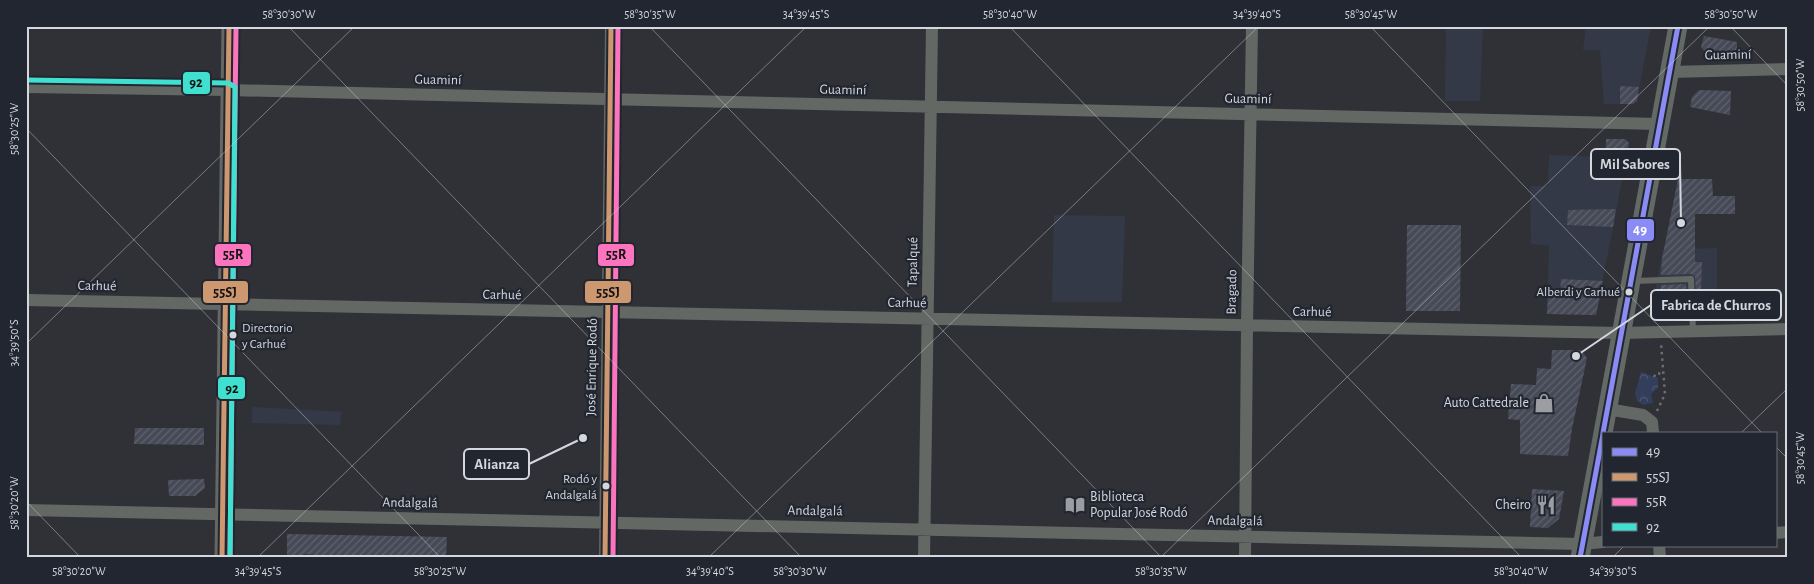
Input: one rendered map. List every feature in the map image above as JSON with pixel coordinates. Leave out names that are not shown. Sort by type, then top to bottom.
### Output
[{"type":"main road","points":[[1581,551],[1678,26]]},
{"type":"street","points":[[222,558],[229,26]]},
{"type":"street","name":"José Enrique Rodó","points":[[605,558],[611,26]]},
{"type":"street","name":"Tapalqué","points":[[924,558],[932,26]]},
{"type":"street","name":"Bragado","points":[[1245,558],[1252,26]]},
{"type":"street","name":"Guaminí","points":[[1669,72],[1788,69]]},
{"type":"street","name":"Guaminí","points":[[26,87],[228,90],[1659,124]]},
{"type":"street","name":"Carhué","points":[[26,300],[1620,333],[1788,329]]},
{"type":"street","points":[[1606,409],[1643,415],[1653,428]]},
{"type":"street","name":"Andalgalá","points":[[26,510],[1245,536],[1581,551],[1602,542]]},
{"type":"lane","points":[[1630,281],[1691,279],[1693,331]]},
{"type":"path","points":[[1653,428],[1665,394],[1661,332]]},
{"type":"path","points":[[1654,377],[1656,373],[1663,374]]},
{"type":"shaded area","points":[[1446,26],[1483,26],[1480,101],[1445,101]]},
{"type":"shaded area","points":[[1586,26],[1651,26],[1637,100],[1631,104],[1604,104],[1600,50],[1583,50]]},
{"type":"shaded area","points":[[1606,139],[1625,139],[1629,144],[1596,315],[1547,314],[1549,246],[1531,244],[1530,186],[1548,186],[1549,155],[1605,157]]},
{"type":"shaded area","points":[[1054,215],[1125,216],[1122,302],[1052,302]]},
{"type":"shaded area","points":[[1717,248],[1717,313],[1650,316],[1663,250]]},
{"type":"shaded area","points":[[252,407],[346,412],[341,413],[340,425],[252,423]]},
{"type":"green space","points":[[1641,372],[1658,378],[1658,388],[1651,394],[1653,403],[1643,405],[1637,401],[1635,393]]},
{"type":"building","points":[[1704,36],[1737,42],[1737,57],[1709,57],[1701,47]]},
{"type":"building","points":[[1620,86],[1639,87],[1637,101],[1633,104],[1620,104]]},
{"type":"building","points":[[1699,90],[1731,91],[1730,115],[1690,107],[1692,97]]},
{"type":"building","points":[[1606,139],[1625,139],[1629,143],[1626,157],[1606,157]]},
{"type":"building","points":[[1678,179],[1712,179],[1713,196],[1735,196],[1735,214],[1695,214],[1695,262],[1702,262],[1700,314],[1697,314],[1695,276],[1691,274],[1661,275],[1662,259]]},
{"type":"building","points":[[1616,209],[1613,227],[1567,225],[1568,210]]},
{"type":"building","points":[[1407,225],[1461,225],[1460,311],[1406,311]]},
{"type":"building","points":[[1561,279],[1603,281],[1596,315],[1547,314],[1548,295],[1560,296]]},
{"type":"building","points":[[1686,284],[1687,314],[1660,315],[1661,285]]},
{"type":"building","points":[[1552,350],[1581,350],[1587,358],[1568,456],[1520,454],[1520,420],[1508,419],[1511,384],[1536,385],[1537,368],[1551,369]]},
{"type":"building","points":[[135,428],[204,428],[204,445],[134,444]]},
{"type":"building","points":[[204,479],[205,488],[195,496],[169,496],[168,480]]},
{"type":"building","name":"Cheiro","points":[[1532,489],[1564,491],[1559,519],[1548,528],[1530,527]]},
{"type":"building","points":[[287,534],[447,537],[446,558],[328,558],[328,556],[304,554],[303,558],[287,558]]},
{"type":"transit line","name":"55SJ","points":[[222,558],[229,26]]},
{"type":"transit line","name":"55R","points":[[230,558],[236,26]]},
{"type":"transit line","name":"55SJ","points":[[605,558],[611,26]]},
{"type":"transit line","name":"55R","points":[[613,558],[618,26]]},
{"type":"transit line","name":"49","points":[[1603,432],[1678,26]]},
{"type":"transit line","name":"92","points":[[26,80],[228,83],[235,87],[230,558]]},
{"type":"transit line","name":"49","points":[[1580,558],[1602,439]]},
{"type":"place","name":"Mil Sabores","points":[[1681,223]]},
{"type":"place","name":"Alberdi y Carhué","points":[[1629,292]]},
{"type":"place","name":"Directorio y Carhué","points":[[233,335]]},
{"type":"place","name":"Fabrica de Churros","points":[[1576,356]]},
{"type":"place","name":"Auto Cattedrale","points":[[1544,403]]},
{"type":"place","name":"Alianza","points":[[583,438]]},
{"type":"place","name":"Rodó y Andalgalá","points":[[606,486]]},
{"type":"place","name":"Biblioteca Popular José Rodó","points":[[1075,505]]},
{"type":"place","name":"Cheiro","points":[[1546,505]]}]
